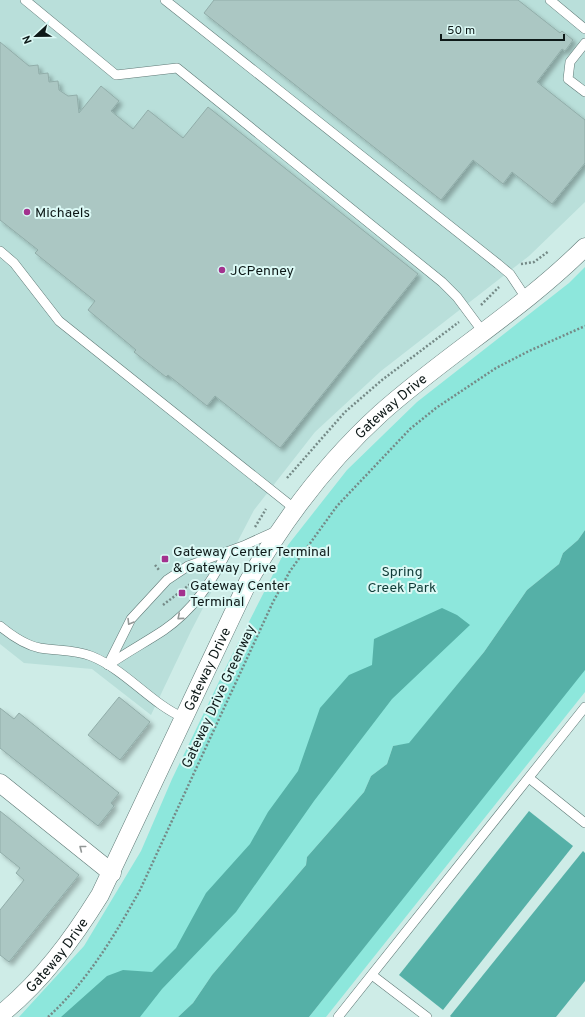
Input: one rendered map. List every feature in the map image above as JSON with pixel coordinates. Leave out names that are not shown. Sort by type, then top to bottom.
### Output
[{"type":"street","name":"Gateway Drive","points":[[0,1015],[24,994],[58,957],[86,918],[112,873],[248,582],[295,509],[326,468],[363,430],[398,398],[526,298],[585,247]]},
{"type":"street","points":[[0,783],[112,873]]},
{"type":"lane","points":[[25,0],[116,75],[177,68],[442,282],[457,297],[483,332]]},
{"type":"lane","points":[[164,0],[498,264],[510,274],[526,298]]},
{"type":"lane","points":[[550,0],[585,29]]},
{"type":"lane","points":[[585,43],[570,62],[568,79],[585,92]]},
{"type":"lane","points":[[0,251],[14,263],[59,321],[295,509]]},
{"type":"lane","points":[[108,665],[131,619],[160,587],[188,566],[228,552],[282,528]]},
{"type":"lane","points":[[108,665],[130,649],[153,637],[184,614],[206,589],[228,552]]},
{"type":"lane","points":[[0,626],[17,638],[31,645],[40,648],[83,653],[108,665],[157,702],[184,718]]},
{"type":"lane","points":[[338,1017],[585,707]]},
{"type":"lane","points":[[529,778],[585,823]]},
{"type":"lane","points":[[372,975],[427,1017]]},
{"type":"path","points":[[521,264],[534,262],[549,251]]},
{"type":"path","points":[[481,305],[498,287]]},
{"type":"path","points":[[287,478],[345,412],[382,380],[459,322]]},
{"type":"path","name":"Gateway Drive Greenway","points":[[48,1017],[90,971],[123,921],[140,890],[273,602],[290,570],[336,506],[410,429],[436,408],[496,368],[529,351],[585,326]]},
{"type":"path","points":[[252,532],[266,509]]},
{"type":"path","points":[[155,565],[159,570]]},
{"type":"path","points":[[160,609],[196,580]]},
{"type":"path","points":[[175,590],[178,594]]},
{"type":"shaded area","points":[[0,0],[585,0],[585,202],[529,256],[381,371],[315,432],[254,510],[191,631],[151,715],[92,669],[24,663],[0,644]]},
{"type":"shaded area","points":[[585,530],[585,670],[309,1017],[178,1017],[193,1003],[212,975],[306,865],[307,857],[364,792],[371,776],[387,764],[393,746],[409,743],[484,652],[527,590],[559,564],[563,553],[578,540]]},
{"type":"shaded area","points":[[442,608],[457,615],[470,625],[392,699],[314,801],[236,912],[162,989],[140,1017],[61,1017],[107,976],[123,970],[152,972],[176,948],[206,893],[250,844],[268,812],[298,771],[320,708],[349,675],[372,665],[374,639]]},
{"type":"shaded area","points":[[529,811],[573,846],[443,1010],[399,975]]},
{"type":"shaded area","points":[[583,851],[585,853],[585,981],[556,1017],[451,1017],[450,1016]]},
{"type":"green space","name":"Spring Creek Park","points":[[585,267],[585,530],[578,540],[563,553],[559,564],[527,590],[484,652],[409,744],[393,746],[387,764],[371,776],[364,792],[307,857],[306,865],[212,975],[193,1003],[178,1017],[19,1017],[84,946],[141,851],[172,779],[228,663],[288,545],[347,470],[417,402],[569,283]]},
{"type":"green space","points":[[585,667],[585,692],[326,1017],[309,1017]]},
{"type":"building","points":[[214,0],[518,0],[560,33],[562,31],[573,40],[565,51],[562,49],[537,82],[585,120],[585,163],[552,204],[512,172],[503,184],[473,160],[441,200],[204,13]]},
{"type":"building","points":[[0,42],[29,66],[38,65],[39,74],[48,73],[49,82],[58,81],[59,90],[68,96],[77,95],[79,113],[101,86],[119,101],[111,111],[133,129],[148,110],[183,138],[208,107],[418,274],[280,448],[215,396],[207,406],[168,375],[166,377],[134,352],[136,350],[88,310],[95,301],[35,253],[38,250],[0,220]]},
{"type":"building","points":[[119,697],[150,722],[120,760],[88,735]]},
{"type":"building","points":[[0,708],[14,719],[19,713],[119,793],[111,803],[114,806],[98,826],[0,748]]},
{"type":"building","points":[[0,811],[79,875],[9,962],[0,955],[0,910],[24,880],[16,873],[20,868],[0,852]]},
{"type":"place","name":"Michaels","points":[[27,212]]},
{"type":"place","name":"JCPenney","points":[[222,270]]},
{"type":"place","name":"Gateway Center Terminal & Gateway Drive","points":[[165,559]]},
{"type":"place","name":"Gateway Center Terminal","points":[[182,593]]}]
